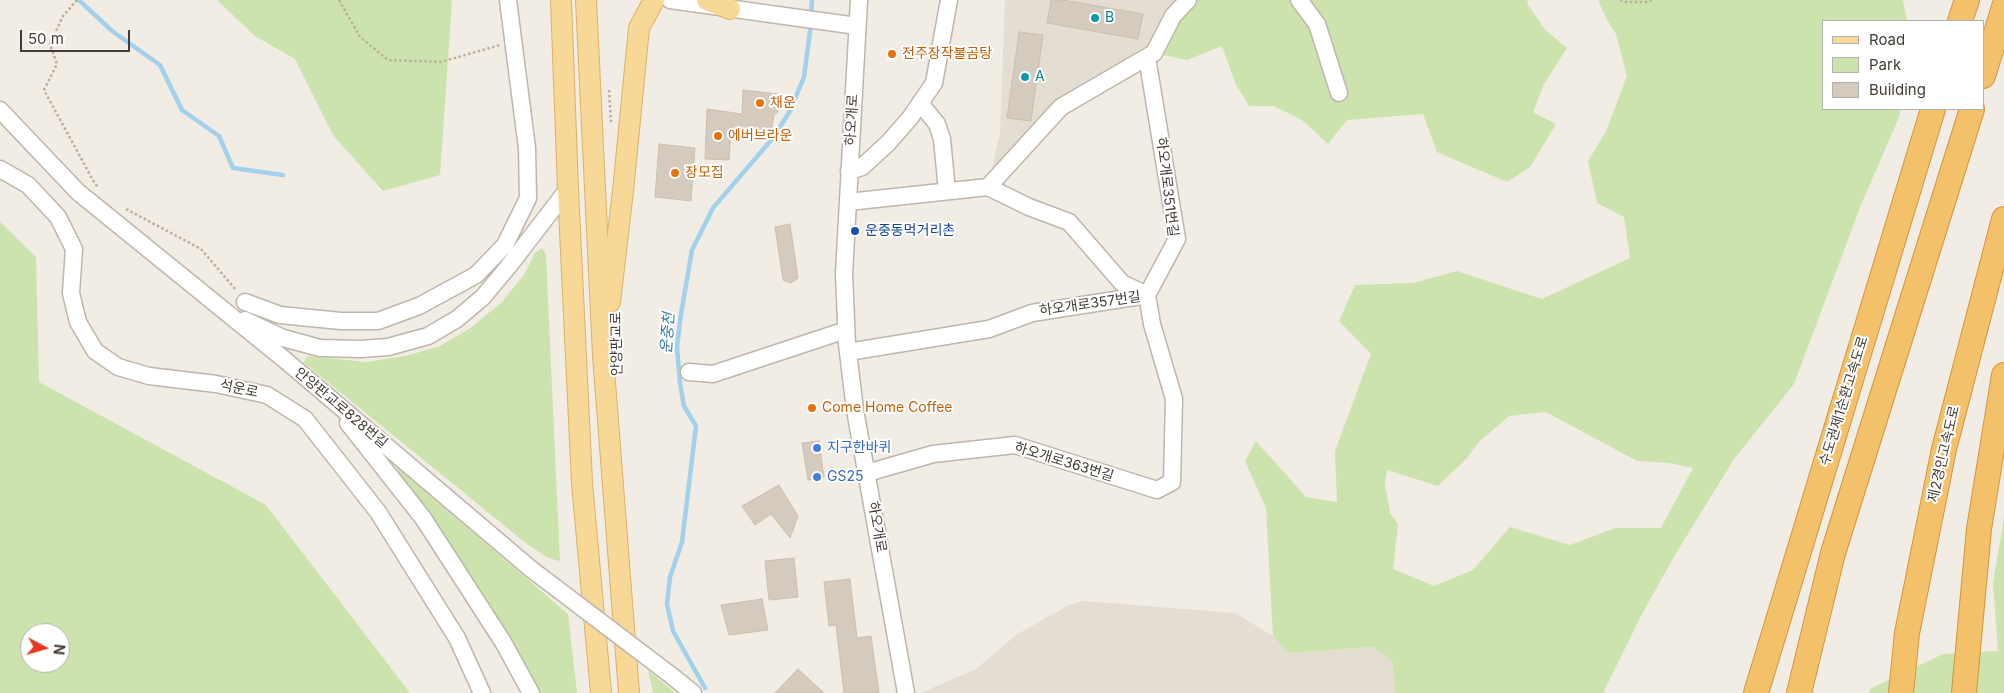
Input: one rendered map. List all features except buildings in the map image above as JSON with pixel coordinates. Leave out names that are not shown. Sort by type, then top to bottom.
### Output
[{"type":"highway","points":[[1960,20],[1967,0]]},
{"type":"highway","points":[[1984,73],[2004,7]]},
{"type":"highway","name":"수도권제1순환고속도로","points":[[1756,693],[1933,110]]},
{"type":"highway","points":[[1799,693],[1833,553],[1972,110]]},
{"type":"highway","name":"제2경인고속도로","points":[[1901,693],[1907,633],[1944,450],[2004,219]]},
{"type":"highway","points":[[1964,693],[1979,529],[2004,375]]},
{"type":"main road","points":[[561,0],[582,483],[601,693]]},
{"type":"main road","name":"안양판교로","points":[[586,0],[603,356],[629,693]]},
{"type":"main road","points":[[603,356],[623,191],[639,28],[654,0]]},
{"type":"main road","points":[[707,0],[730,9]]},
{"type":"street","points":[[245,302],[280,315],[378,321],[419,306],[476,274],[505,245],[528,198],[527,148],[512,43],[508,0]]},
{"type":"street","points":[[670,0],[857,26]]},
{"type":"street","name":"하오개로","points":[[861,0],[857,26],[844,274],[846,330],[855,410],[906,693]]},
{"type":"street","points":[[849,171],[862,167],[870,160],[910,118],[934,83],[949,0]]},
{"type":"street","points":[[988,187],[1061,107],[1154,53],[1173,16],[1188,0]]},
{"type":"street","points":[[1299,0],[1317,24],[1339,93]]},
{"type":"street","name":"하오개로351번길","points":[[1147,57],[1177,239],[1147,295]]},
{"type":"street","points":[[920,103],[937,124],[942,139],[947,191]]},
{"type":"street","name":"안양판교로828번길","points":[[0,110],[78,192],[227,313],[531,569],[693,693]]},
{"type":"street","name":"석운로","points":[[0,169],[28,185],[58,217],[74,249],[71,294],[78,322],[95,351],[118,367],[149,376],[216,384],[267,396],[305,419],[378,512],[456,638],[482,693]]},
{"type":"street","points":[[848,202],[988,187],[1029,207],[1069,222],[1122,283],[1147,295]]},
{"type":"street","points":[[227,313],[282,338],[320,348],[361,349],[388,347],[428,336],[458,319],[483,297],[568,189]]},
{"type":"street","name":"하오개로357번길","points":[[848,352],[989,329],[1032,312],[1147,295],[1152,324],[1174,400],[1172,482]]},
{"type":"street","points":[[689,372],[713,374],[846,330]]},
{"type":"street","points":[[329,398],[422,518],[503,642],[530,693]]},
{"type":"street","name":"하오개로363번길","points":[[867,473],[933,454],[1015,444],[1156,490],[1172,482]]},
{"type":"path","points":[[78,0],[62,16],[50,44],[57,64],[44,90],[95,184],[101,190]]},
{"type":"path","points":[[339,0],[360,37],[388,60],[441,62],[493,46],[512,43]]},
{"type":"path","points":[[1620,0],[1627,2],[1648,2],[1652,0]]},
{"type":"path","points":[[609,85],[611,123]]},
{"type":"path","points":[[122,207],[201,249],[245,302]]},
{"type":"shaded area","points":[[1005,0],[1188,0],[1154,53],[1061,107],[988,187],[1000,132]]},
{"type":"shaded area","points":[[1083,601],[1235,613],[1273,636],[1288,653],[1373,647],[1392,661],[1395,693],[921,693],[976,669],[1016,635],[1069,605]]},
{"type":"green space","points":[[217,0],[452,0],[440,175],[383,191],[333,135],[295,59],[255,36]]},
{"type":"green space","points":[[1188,0],[1528,0],[1527,3],[1545,30],[1567,48],[1544,84],[1533,112],[1556,124],[1530,167],[1507,182],[1437,152],[1423,114],[1347,120],[1328,144],[1302,120],[1274,106],[1249,106],[1236,85],[1222,46],[1187,60],[1154,53]]},
{"type":"green space","points":[[1598,0],[1903,0],[1907,20],[1822,20],[1822,110],[1900,110],[1900,115],[1861,205],[1794,384],[1734,459],[1675,555],[1642,614],[1603,693],[1395,693],[1392,661],[1373,647],[1288,653],[1273,636],[1266,508],[1245,461],[1256,441],[1306,497],[1337,502],[1335,451],[1371,354],[1339,321],[1355,285],[1413,283],[1457,271],[1542,299],[1630,258],[1624,217],[1597,203],[1588,161],[1606,131],[1627,76],[1616,34]],"holes":[[[1546,412],[1637,461],[1669,463],[1693,468],[1661,528],[1615,528],[1570,545],[1510,527],[1473,570],[1434,586],[1393,569],[1398,524],[1390,513],[1385,484],[1387,470],[1438,486],[1466,459],[1479,442],[1509,416]]]},
{"type":"green space","points":[[0,222],[36,257],[39,382],[266,505],[410,693],[0,693]]},
{"type":"green space","points":[[542,248],[546,255],[560,561],[548,558],[527,544],[303,362],[308,356],[366,362],[406,356],[440,346],[469,329],[501,303],[524,275],[535,253]]},
{"type":"green space","points":[[398,468],[568,614],[577,693],[539,693],[510,641],[458,557],[416,497],[395,472]]},
{"type":"green space","points":[[2004,518],[2004,693],[1869,693],[1870,689],[1943,654],[1998,651],[1993,583]]},
{"type":"green space","points":[[648,670],[675,693],[653,693]]},
{"type":"waterway","points":[[79,0],[112,31],[160,65],[182,110],[219,136],[233,168],[283,175]]},
{"type":"waterway","name":"운중천","points":[[811,16],[812,0]]},
{"type":"waterway","name":"운중천","points":[[705,688],[673,631],[667,604],[670,577],[682,542],[696,426],[684,406],[680,383],[677,347],[681,314],[692,250],[713,208],[772,139],[790,111],[804,77],[811,24]]},
{"type":"place","name":"B","points":[[1095,18]]},
{"type":"place","name":"전주장작불곰탕","points":[[892,54]]},
{"type":"place","name":"A","points":[[1025,77]]},
{"type":"place","name":"채운","points":[[760,103]]},
{"type":"place","name":"에버브라운","points":[[718,136]]},
{"type":"place","name":"장모집","points":[[675,173]]},
{"type":"place","name":"운중동먹거리촌","points":[[855,231]]},
{"type":"place","name":"Come Home Coffee","points":[[812,408]]},
{"type":"place","name":"지구한바퀴","points":[[817,448]]},
{"type":"place","name":"GS25","points":[[817,477]]}]
